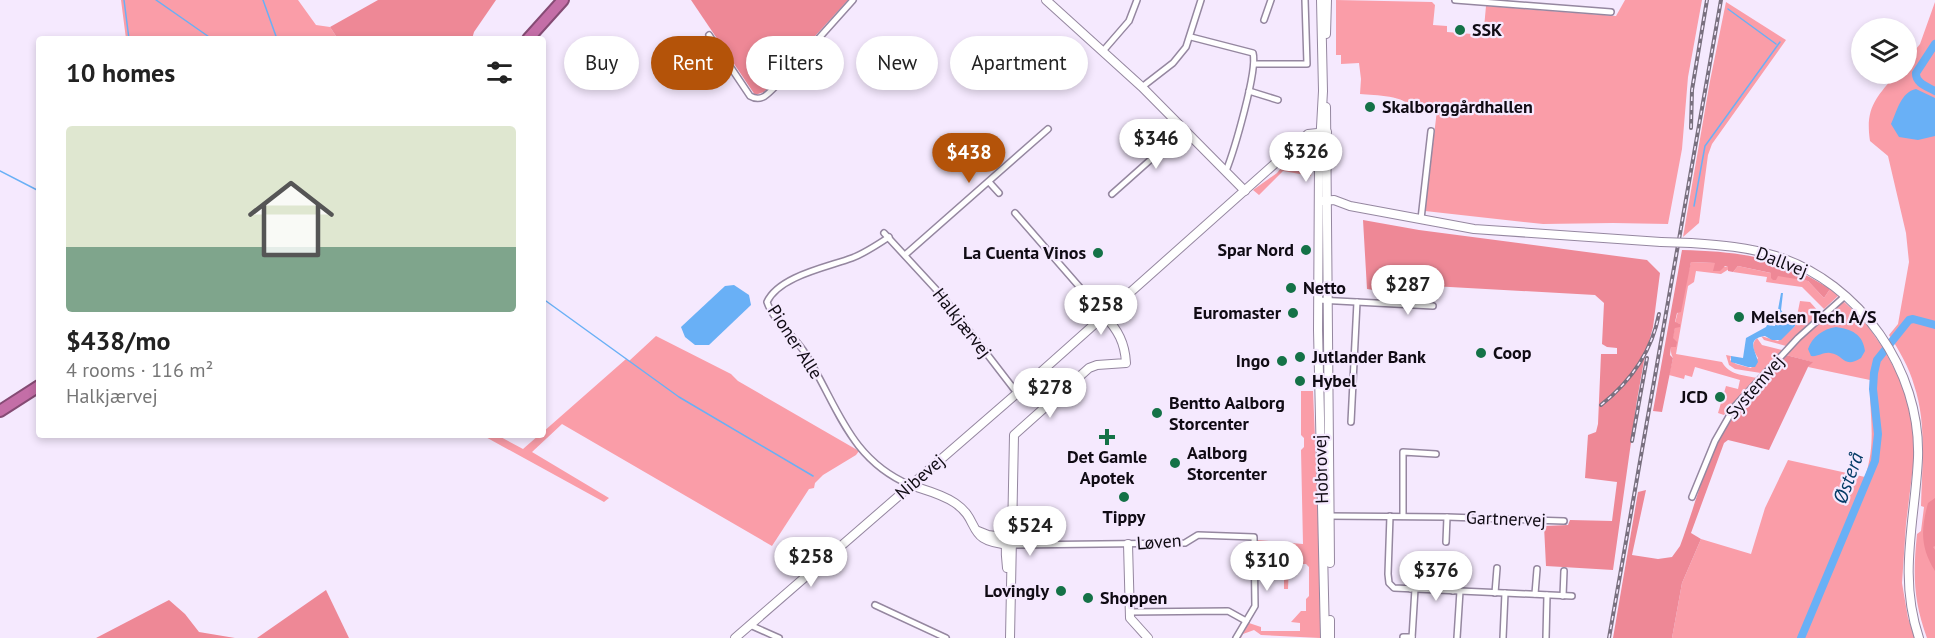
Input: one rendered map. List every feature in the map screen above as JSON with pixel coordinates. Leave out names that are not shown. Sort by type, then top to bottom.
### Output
[{"type":"highway","points":[[531,36],[563,0]]},
{"type":"highway","points":[[0,411],[36,388]]},
{"type":"street","points":[[709,34],[750,96],[764,98],[853,0]]},
{"type":"street","points":[[1046,0],[1142,87],[1245,191]]},
{"type":"street","points":[[1103,51],[1129,21],[1137,0]]},
{"type":"street","points":[[1142,87],[1182,54],[1191,37],[1201,0]]},
{"type":"street","points":[[1264,20],[1271,0]]},
{"type":"street","points":[[1255,64],[1307,64],[1305,0]]},
{"type":"street","name":"Hobrovej","points":[[1321,0],[1323,203],[1327,300],[1325,638]]},
{"type":"street","name":"Hobrovej","points":[[1323,69],[1327,0]]},
{"type":"street","points":[[1455,0],[1543,3],[1611,12]]},
{"type":"street","points":[[1191,37],[1253,53],[1255,64],[1249,91],[1226,171]]},
{"type":"street","points":[[1249,91],[1278,100]]},
{"type":"street","points":[[905,255],[1048,129]]},
{"type":"street","points":[[1112,194],[1185,129]]},
{"type":"street","points":[[1421,219],[1431,131]]},
{"type":"street","name":"Nibevej","points":[[735,638],[1017,393],[1308,134],[1323,135]]},
{"type":"street","points":[[989,182],[999,194]]},
{"type":"street","name":"Hobrovej","points":[[1323,203],[1318,300],[1330,638]]},
{"type":"street","name":"Dallvej","points":[[1323,203],[1474,229],[1736,246],[1776,256],[1803,267],[1830,284],[1860,309],[1882,337],[1892,353],[1906,386],[1917,432],[1917,463],[1907,564],[1910,601],[1919,638]]},
{"type":"street","points":[[1010,638],[1010,581],[1006,562],[1012,510],[1013,440],[1017,430],[1089,368],[1097,365],[1126,363],[1119,332],[1015,213]]},
{"type":"street","name":"Halkjærvej","points":[[886,235],[943,297],[1017,393]]},
{"type":"street","name":"Pioner Alle","points":[[886,235],[871,249],[852,258],[802,274],[779,288],[767,302],[773,314],[806,354],[836,412],[855,440],[883,471],[910,485]]},
{"type":"street","name":"Systemvej","points":[[1692,497],[1715,441],[1735,406],[1798,338],[1845,296]]},
{"type":"street","points":[[1318,300],[1433,306]]},
{"type":"street","name":"Hobrovej","points":[[1351,422],[1358,327],[1357,302]]},
{"type":"street","points":[[1403,516],[1403,452],[1436,454]]},
{"type":"street","points":[[910,485],[955,503],[986,541],[1010,541]]},
{"type":"street","name":"Gartnervej","points":[[1326,516],[1447,517],[1564,522]]},
{"type":"street","points":[[1390,516],[1389,583],[1394,588],[1572,596]]},
{"type":"street","name":"Gartnervej","points":[[1446,542],[1447,517]]},
{"type":"street","name":"Løven","points":[[1010,541],[1048,544],[1128,544],[1185,543],[1198,535],[1254,537],[1255,606],[1236,638]]},
{"type":"street","points":[[1128,544],[1129,612],[1132,622],[1148,638]]},
{"type":"street","points":[[1403,637],[1412,638],[1413,564]]},
{"type":"street","points":[[1455,566],[1457,638]]},
{"type":"street","points":[[1495,593],[1497,568]]},
{"type":"street","points":[[1535,594],[1537,569]]},
{"type":"street","points":[[1563,596],[1564,571]]},
{"type":"street","points":[[1503,638],[1505,593]]},
{"type":"street","points":[[1545,638],[1547,595]]},
{"type":"street","points":[[875,605],[946,638]]},
{"type":"street","points":[[1129,612],[1228,611],[1245,621]]},
{"type":"street","points":[[750,625],[779,638]]},
{"type":"shaded area","points":[[121,0],[298,0],[316,25],[330,27],[336,36],[126,36]]},
{"type":"shaded area","points":[[378,0],[496,0],[473,36],[336,36],[330,27]]},
{"type":"shaded area","points":[[691,0],[848,0],[815,36],[746,36],[746,82],[734,64],[734,36],[715,36]]},
{"type":"shaded area","points":[[1336,0],[1432,2],[1435,5],[1433,25],[1447,26],[1447,32],[1472,34],[1473,28],[1484,28],[1486,6],[1616,16],[1625,0],[1702,0],[1688,77],[1682,149],[1668,224],[1543,224],[1425,211],[1437,110],[1413,110],[1397,98],[1360,94],[1359,63],[1341,64],[1341,55],[1336,55]]},
{"type":"shaded area","points":[[1726,2],[1786,40],[1712,144],[1708,155],[1699,223],[1683,237],[1710,81]]},
{"type":"shaded area","points":[[1935,2],[1935,638],[1927,638],[1922,624],[1915,574],[1917,534],[1921,531],[1924,507],[1921,506],[1923,445],[1921,414],[1909,372],[1889,335],[1898,324],[1909,262],[1906,233],[1888,156],[1870,141],[1869,130],[1869,120],[1874,104],[1888,84],[1917,84],[1917,48]]},
{"type":"shaded area","points":[[752,90],[766,90],[764,92],[755,95]]},
{"type":"shaded area","points":[[1305,144],[1312,151],[1311,176],[1283,171],[1259,195],[1253,190],[1277,173]]},
{"type":"shaded area","points":[[1363,220],[1419,230],[1647,260],[1660,273],[1653,327],[1637,400],[1613,570],[1546,566],[1544,526],[1568,525],[1570,520],[1612,521],[1617,482],[1585,478],[1588,435],[1596,432],[1598,424],[1601,354],[1617,354],[1617,348],[1602,344],[1604,303],[1595,295],[1396,284],[1387,292],[1367,289]]},
{"type":"shaded area","points":[[1682,250],[1723,252],[1759,258],[1793,269],[1830,289],[1824,298],[1808,281],[1778,276],[1776,280],[1773,280],[1771,273],[1738,266],[1733,272],[1728,271],[1728,267],[1725,266],[1720,271],[1713,271],[1715,263],[1691,262],[1681,312],[1677,313],[1675,322],[1680,324],[1680,327],[1675,328],[1673,338],[1677,342],[1676,347],[1671,347],[1670,355],[1673,358],[1662,412],[1653,411]]},
{"type":"shaded area","points":[[1691,262],[1715,263],[1715,266],[1729,269],[1721,274],[1696,271],[1694,282],[1688,286],[1676,354],[1722,362],[1732,372],[1757,378],[1724,415],[1718,413],[1726,386],[1738,389],[1740,380],[1695,367],[1692,377],[1685,375],[1684,379],[1669,375],[1673,358],[1672,339],[1675,327],[1680,324],[1675,323]]},
{"type":"shaded area","points":[[1738,266],[1808,281],[1824,298],[1830,289],[1838,296],[1824,309],[1802,287],[1766,282],[1767,277],[1733,272]]},
{"type":"shaded area","points":[[1800,301],[1810,302],[1819,312],[1818,316],[1786,346],[1764,340],[1761,336],[1778,341],[1795,326]]},
{"type":"shaded area","points":[[1843,301],[1863,319],[1883,348],[1903,384],[1914,431],[1915,450],[1902,583],[1908,618],[1915,638],[1672,638],[1682,583],[1701,539],[1751,554],[1765,508],[1788,460],[1865,477],[1872,440],[1870,380],[1808,367],[1812,362],[1786,355]]},
{"type":"shaded area","points":[[656,336],[731,374],[738,381],[859,451],[823,475],[815,483],[814,488],[809,489],[772,546],[562,424],[532,452],[609,498],[604,502],[487,438],[503,438],[523,449],[536,438],[546,438],[546,429],[626,359],[629,361]]},
{"type":"shaded area","points":[[1757,338],[1762,345],[1782,350],[1761,373],[1735,369],[1729,365],[1726,355],[1731,356],[1730,360],[1736,364],[1751,368],[1758,358],[1753,346]]},
{"type":"shaded area","points":[[1786,355],[1813,362],[1808,367],[1769,450],[1728,440],[1724,443],[1691,533],[1701,539],[1682,583],[1672,638],[1613,638],[1638,492],[1646,490],[1632,555],[1658,559],[1672,557],[1680,546],[1710,459],[1725,427],[1745,398]]},
{"type":"shaded area","points":[[1301,391],[1313,391],[1320,556],[1320,638],[1261,635],[1254,630],[1243,634],[1241,638],[1238,637],[1249,623],[1261,627],[1261,631],[1300,631],[1300,623],[1291,622],[1301,611],[1306,611],[1306,599],[1309,596],[1309,567],[1306,564],[1289,564],[1288,589],[1284,589],[1284,560],[1258,558],[1257,540],[1303,544],[1301,450],[1304,447],[1304,438],[1301,435]]},
{"type":"shaded area","points":[[1935,498],[1935,546],[1933,547],[1935,571],[1924,546],[1923,530],[1928,503]]},
{"type":"shaded area","points":[[326,590],[349,638],[257,638]]},
{"type":"shaded area","points":[[169,600],[185,614],[199,632],[235,638],[96,638]]},
{"type":"water","points":[[1916,89],[1935,98],[1935,136],[1918,140],[1899,137],[1891,124],[1903,98]]},
{"type":"water","points":[[734,285],[749,295],[751,305],[709,345],[695,345],[685,337],[681,327],[725,286]]},
{"type":"water","points":[[1781,293],[1783,293],[1781,310],[1788,320],[1795,321],[1795,326],[1781,340],[1772,340],[1765,336],[1755,340],[1753,346],[1758,362],[1755,367],[1731,362],[1731,356],[1743,358],[1746,338],[1767,325],[1775,326]]},
{"type":"water","points":[[1836,327],[1847,329],[1859,336],[1865,351],[1861,358],[1847,362],[1830,353],[1811,356],[1808,349],[1815,337]]},
{"type":"waterway","points":[[124,0],[129,36]]},
{"type":"waterway","points":[[156,0],[208,36]]},
{"type":"waterway","points":[[263,0],[276,36]]},
{"type":"waterway","points":[[1728,9],[1776,44]]},
{"type":"waterway","points":[[1694,206],[1705,146],[1780,42]]},
{"type":"waterway","name":"Østerå","points":[[1935,44],[1916,73],[1920,82],[1935,91]]},
{"type":"waterway","points":[[0,171],[36,189]]},
{"type":"waterway","points":[[546,301],[679,397],[813,476]]},
{"type":"waterway","name":"Østerå","points":[[1801,638],[1875,461],[1878,434],[1873,389],[1877,360],[1909,320],[1935,325]]},
{"type":"railway","points":[[1691,128],[1692,90],[1707,0]]},
{"type":"railway","points":[[1609,638],[1721,0]]},
{"type":"railway","points":[[1601,405],[1612,396],[1638,365],[1651,341],[1659,314]]},
{"type":"railway","points":[[1632,441],[1647,358]]},
{"type":"place","name":"SSK","points":[[1460,30]]},
{"type":"place","name":"Skalborggårdhallen","points":[[1370,107]]},
{"type":"place","name":"Spar Nord","points":[[1306,250]]},
{"type":"place","name":"La Cuenta Vinos","points":[[1098,253]]},
{"type":"place","name":"Netto","points":[[1291,288]]},
{"type":"place","name":"Euromaster","points":[[1293,313]]},
{"type":"place","name":"Melsen Tech A/S","points":[[1739,317]]},
{"type":"place","name":"Coop","points":[[1481,353]]},
{"type":"place","name":"Jutlander Bank","points":[[1300,357]]},
{"type":"place","name":"Ingo","points":[[1282,361]]},
{"type":"place","name":"Hybel","points":[[1300,381]]},
{"type":"place","name":"JCD","points":[[1720,397]]},
{"type":"place","name":"Bentto Aalborg Storcenter","points":[[1157,413]]},
{"type":"place","name":"Det Gamle Apotek","points":[[1107,437]]},
{"type":"place","name":"Aalborg Storcenter","points":[[1175,463]]},
{"type":"place","name":"Tippy","points":[[1124,497]]},
{"type":"place","name":"Lovingly","points":[[1061,591]]},
{"type":"place","name":"Shoppen","points":[[1088,598]]}]
